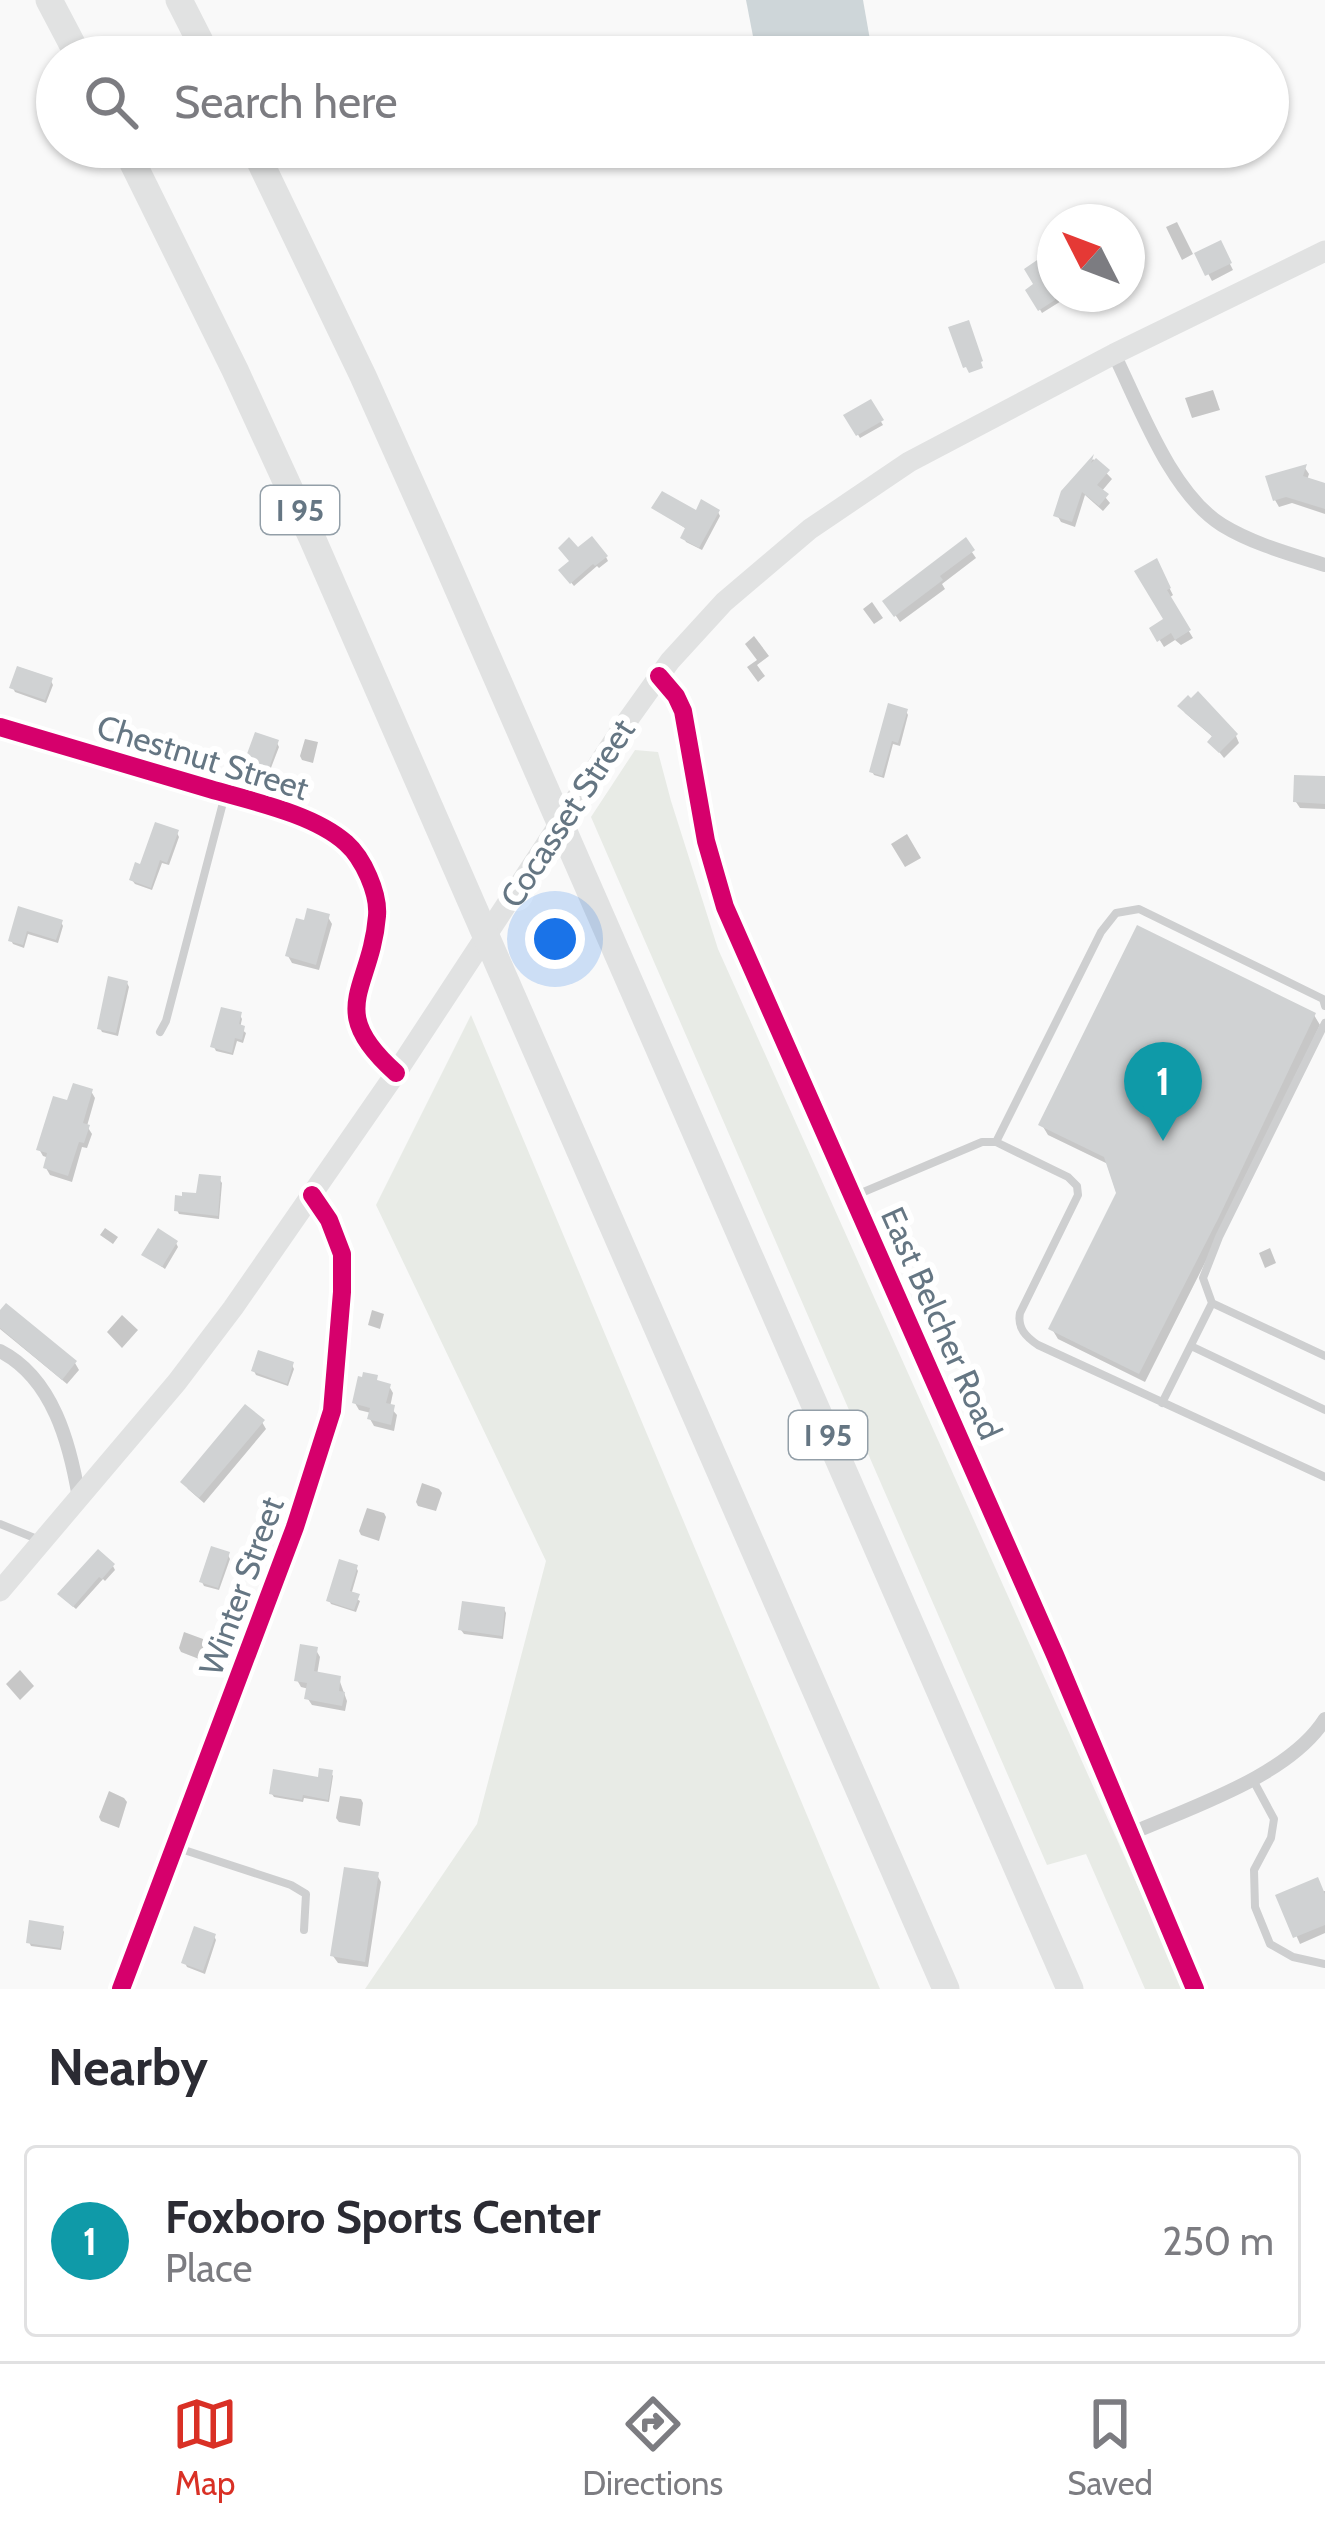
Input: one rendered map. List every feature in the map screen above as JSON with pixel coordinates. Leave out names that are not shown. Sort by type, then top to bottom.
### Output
[{"type":"highway","points":[[49,0],[68,36]]},
{"type":"highway","points":[[179,0],[197,36]]},
{"type":"highway","name":"I 95","points":[[135,168],[262,426],[946,1989]]},
{"type":"highway","name":"I 95","points":[[263,168],[372,395],[1070,1989]]},
{"type":"main road","name":"Cocasset Street","points":[[0,1591],[203,1349],[396,1073],[625,724],[696,631],[795,541],[855,496],[944,442],[1325,251]]},
{"type":"main road","name":"Chestnut Street","points":[[0,727],[316,824],[348,844],[377,902],[357,1024],[374,1054],[396,1073]]},
{"type":"main road","name":"Winter Street","points":[[121,1989],[301,1509],[332,1411],[342,1254],[329,1220],[312,1195]]},
{"type":"street","points":[[1114,354],[1172,470],[1198,506],[1235,533],[1325,566]]},
{"type":"street","name":"East Belcher Road","points":[[659,676],[683,711],[706,841],[725,908],[1055,1655],[1195,1989]]},
{"type":"street","points":[[0,1351],[21,1364],[50,1401],[79,1498]]},
{"type":"street","points":[[1130,1834],[1296,1753],[1325,1719]]},
{"type":"lane","points":[[160,1032],[226,794]]},
{"type":"lane","points":[[996,1142],[1101,932],[1116,913],[1139,909],[1323,999],[1325,1006]]},
{"type":"lane","points":[[1325,1023],[1203,1278],[1212,1303],[1325,1356]]},
{"type":"lane","points":[[853,1196],[973,1144],[996,1142],[1071,1179],[1078,1191],[1074,1204],[1020,1313],[1023,1331],[1038,1345],[1325,1478]]},
{"type":"lane","points":[[1162,1403],[1212,1303]]},
{"type":"lane","points":[[1190,1346],[1325,1410]]},
{"type":"lane","points":[[0,1524],[43,1541]]},
{"type":"lane","points":[[1252,1778],[1274,1820],[1254,1870],[1255,1907],[1270,1944],[1293,1957],[1325,1964]]},
{"type":"lane","points":[[176,1847],[306,1894],[304,1930]]},
{"type":"shaded area","points":[[746,0],[863,0],[869,36],[753,36]]},
{"type":"shaded area","points":[[635,750],[658,752],[718,949],[1184,1989],[1145,1989],[1086,1854],[1047,1865],[591,817]]},
{"type":"shaded area","points":[[471,1015],[880,1989],[365,1989],[477,1824],[546,1561],[376,1205]]},
{"type":"building","points":[[1221,240],[1232,263],[1205,276],[1194,253]]},
{"type":"building","points":[[1037,260],[1037,309],[1025,290],[1033,284],[1024,269]]},
{"type":"building","points":[[969,320],[983,368],[969,373],[948,327]]},
{"type":"building","points":[[871,399],[884,420],[856,436],[843,415]]},
{"type":"building","points":[[1094,454],[1091,463],[1096,458],[1110,470],[1097,485],[1109,494],[1099,506],[1082,492],[1072,522],[1053,516],[1061,491]]},
{"type":"building","points":[[1307,464],[1303,476],[1325,483],[1325,509],[1286,497],[1273,501],[1265,476]]},
{"type":"building","points":[[662,491],[696,510],[701,499],[720,510],[699,548],[680,538],[685,528],[651,508]]},
{"type":"building","points":[[592,536],[608,556],[570,584],[558,570],[569,561],[558,548],[569,537],[578,547]]},
{"type":"building","points":[[966,537],[975,550],[894,617],[882,601]]},
{"type":"building","points":[[1157,558],[1171,588],[1167,590],[1191,630],[1175,640],[1171,633],[1157,642],[1149,628],[1163,619],[1134,571]]},
{"type":"building","points":[[17,666],[53,678],[45,700],[9,688]]},
{"type":"building","points":[[1198,691],[1238,734],[1219,753],[1207,742],[1212,736],[1177,706]]},
{"type":"building","points":[[888,703],[908,709],[882,776],[869,772]]},
{"type":"building","points":[[255,732],[279,740],[268,771],[244,762]]},
{"type":"building","points":[[1294,775],[1325,776],[1325,804],[1293,802]]},
{"type":"building","points":[[155,822],[179,830],[167,863],[160,860],[151,888],[129,880]]},
{"type":"building","points":[[18,906],[63,920],[56,940],[27,931],[23,945],[8,941]]},
{"type":"building","points":[[307,908],[330,914],[316,965],[285,956],[296,918],[304,920]]},
{"type":"building","points":[[1137,925],[1316,1013],[1139,1374],[1048,1329],[1116,1193],[1104,1157],[1038,1125]]},
{"type":"building","points":[[108,976],[128,981],[116,1033],[97,1029]]},
{"type":"building","points":[[221,1007],[242,1012],[242,1040],[235,1038],[232,1053],[210,1047]]},
{"type":"building","points":[[73,1083],[93,1089],[83,1123],[90,1125],[68,1176],[43,1168],[47,1153],[36,1150],[53,1096],[67,1100]]},
{"type":"building","points":[[199,1174],[221,1176],[218,1216],[174,1211],[175,1195],[196,1193]]},
{"type":"building","points":[[158,1228],[178,1241],[162,1267],[141,1255]]},
{"type":"building","points":[[6,1303],[77,1361],[62,1380],[0,1328],[0,1310]]},
{"type":"building","points":[[258,1350],[294,1362],[287,1384],[251,1371]]},
{"type":"building","points":[[363,1372],[391,1384],[386,1403],[395,1405],[391,1425],[367,1419],[370,1408],[352,1403]]},
{"type":"building","points":[[245,1404],[265,1420],[199,1498],[180,1482]]},
{"type":"building","points":[[211,1546],[230,1552],[218,1588],[199,1582]]},
{"type":"building","points":[[98,1549],[115,1564],[73,1607],[57,1594]]},
{"type":"building","points":[[339,1559],[358,1565],[350,1591],[360,1594],[354,1610],[326,1601]]},
{"type":"building","points":[[462,1601],[505,1607],[502,1636],[458,1630]]},
{"type":"building","points":[[300,1644],[318,1647],[314,1671],[341,1676],[342,1706],[304,1699],[307,1683],[294,1681]]},
{"type":"building","points":[[319,1768],[333,1770],[328,1800],[269,1794],[273,1769],[318,1777]]},
{"type":"building","points":[[344,1867],[379,1872],[365,1962],[330,1956]]},
{"type":"building","points":[[1318,1877],[1325,1894],[1325,1925],[1293,1938],[1275,1895]]},
{"type":"building","points":[[29,1920],[64,1926],[60,1948],[26,1943]]},
{"type":"building","points":[[194,1926],[216,1934],[203,1971],[181,1963]]},
{"type":"cycle path","points":[[659,676],[683,711],[706,841],[725,907],[1055,1655],[1195,1989]]},
{"type":"cycle path","points":[[0,727],[281,810],[317,824],[346,843],[369,876],[377,907],[357,1015],[374,1051],[396,1073]]},
{"type":"cycle path","points":[[121,1989],[295,1527],[332,1411],[342,1254],[329,1220],[312,1195]]},
{"type":"place","name":"Foxboro Sports Center","points":[[1163,1141]]}]
